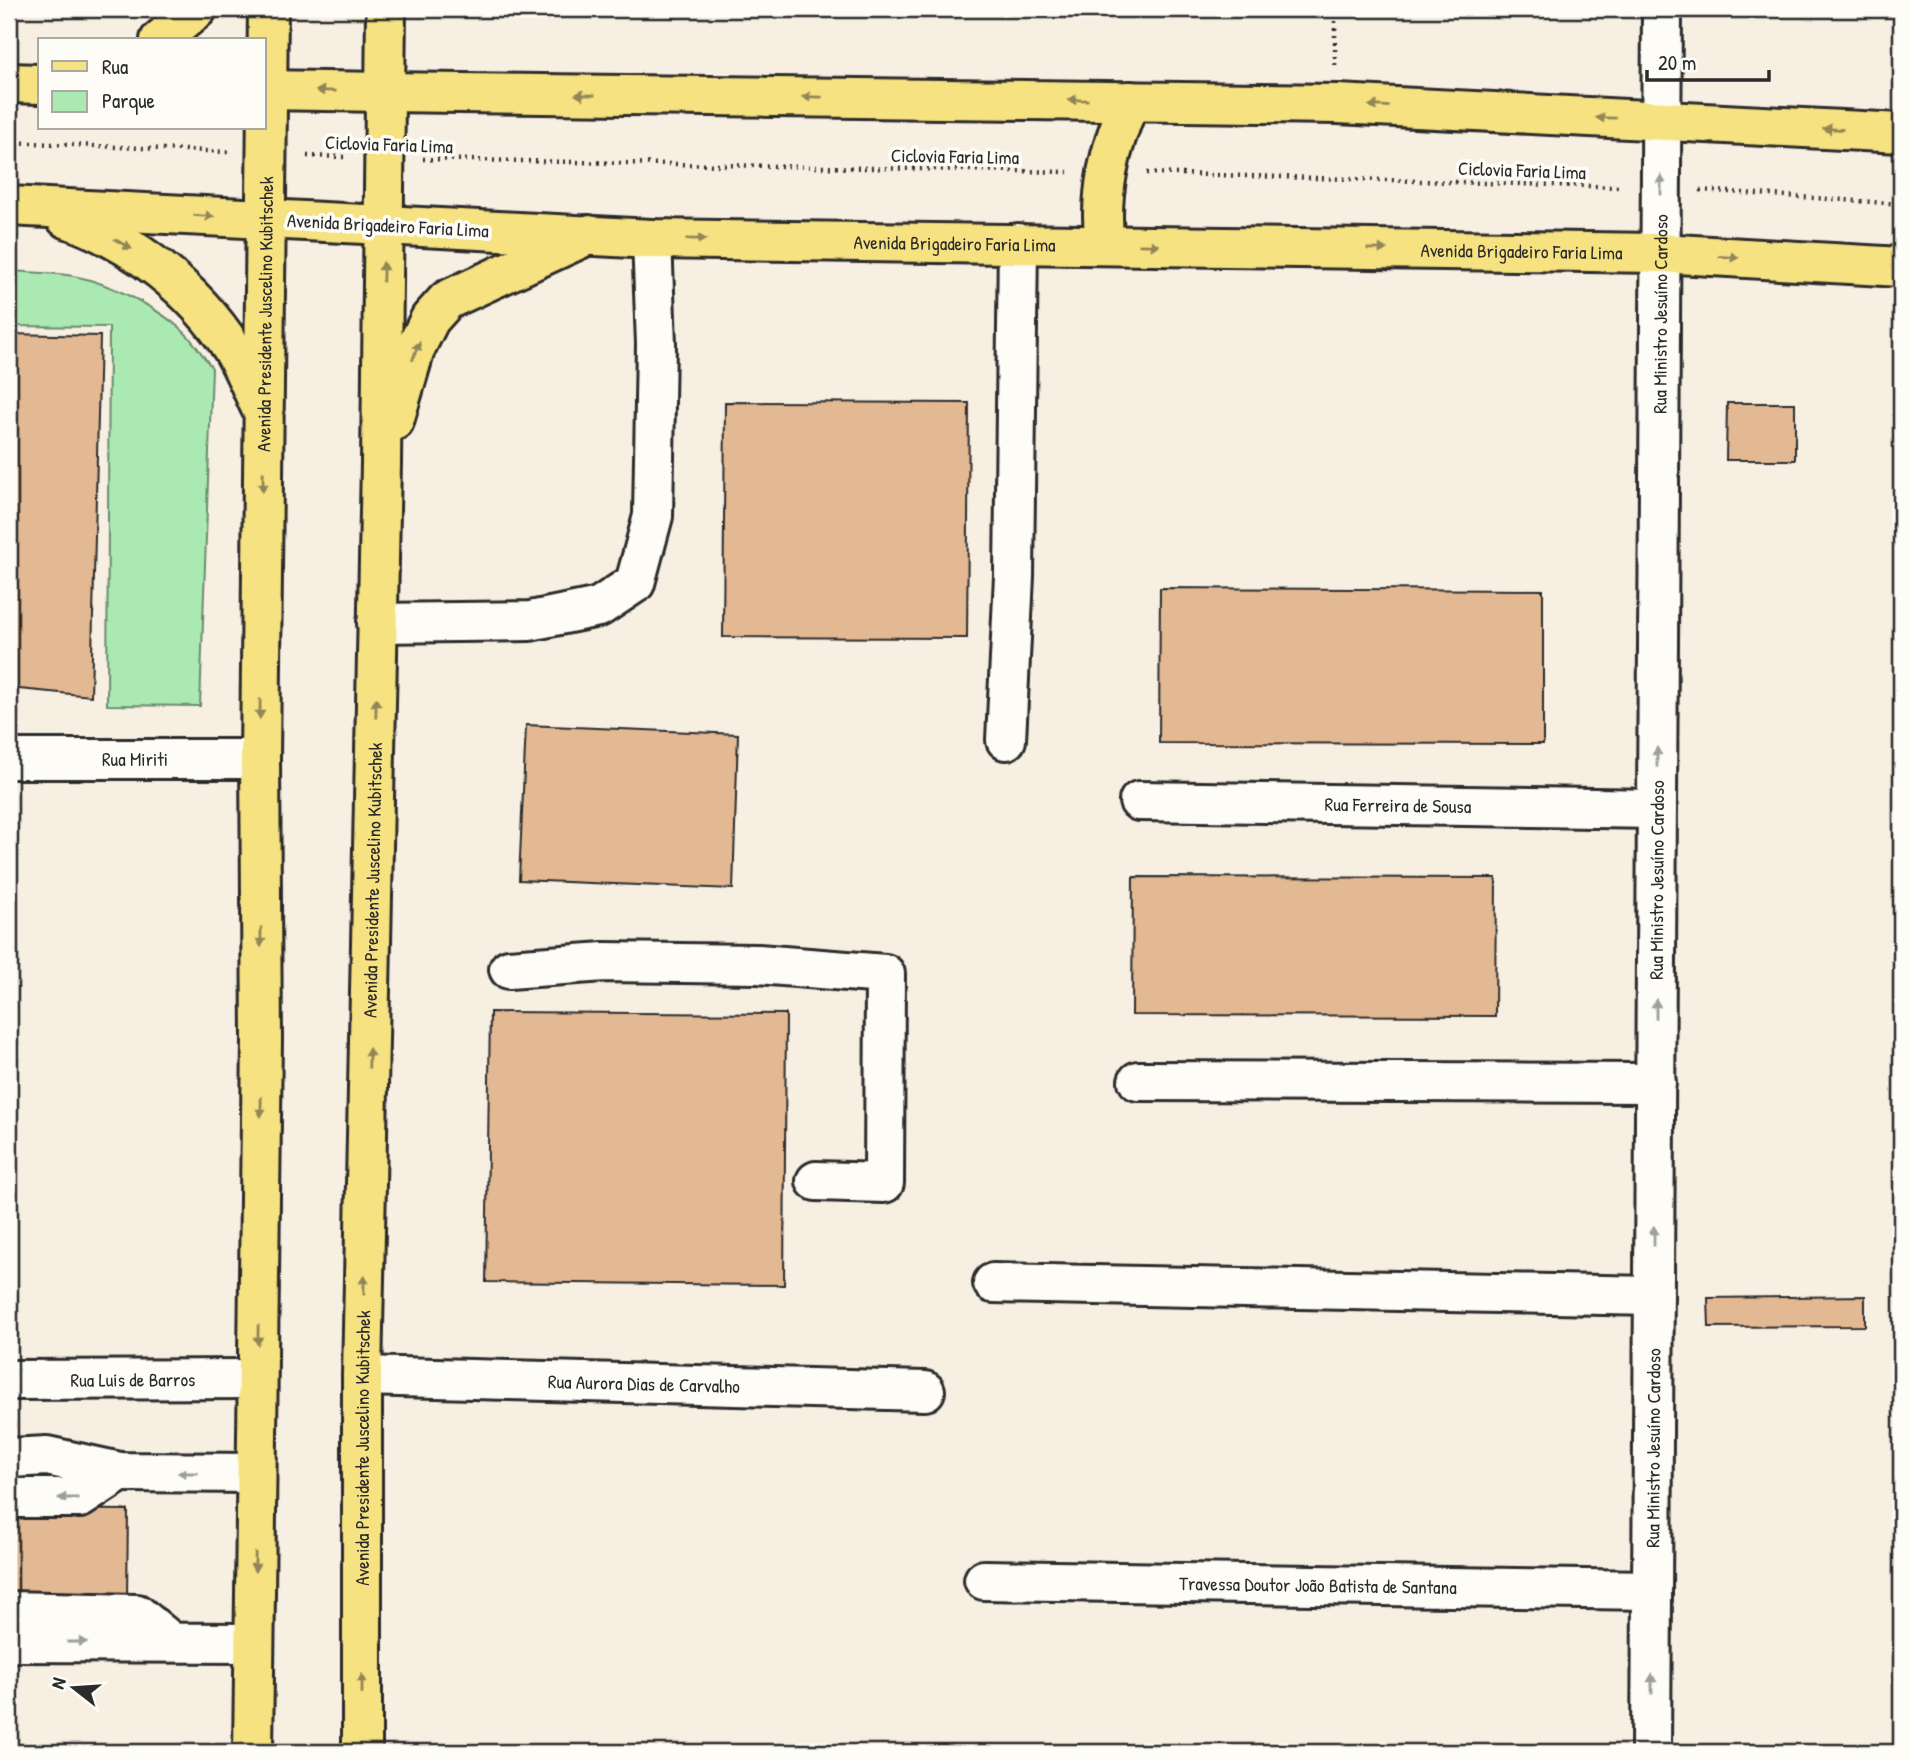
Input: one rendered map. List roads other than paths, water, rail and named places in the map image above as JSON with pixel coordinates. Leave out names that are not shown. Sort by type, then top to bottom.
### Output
[{"type":"main road","points":[[162,38],[197,9]]},
{"type":"main road","name":"Avenida Presidente Juscelino Kubitschek","points":[[266,63],[268,9]]},
{"type":"main road","name":"Avenida Presidente Juscelino Kubitschek","points":[[362,1752],[362,1376],[381,463],[386,9]]},
{"type":"main road","points":[[9,83],[38,84]]},
{"type":"main road","points":[[266,90],[1338,104],[1576,118],[1661,119],[1901,134]]},
{"type":"main road","points":[[1105,245],[1102,224],[1106,173],[1111,150],[1130,101]]},
{"type":"main road","name":"Avenida Presidente Juscelino Kubitschek","points":[[253,1752],[261,1039],[260,759],[266,130]]},
{"type":"main road","points":[[23,207],[92,227],[142,255],[187,292],[232,348],[263,413]]},
{"type":"main road","name":"Avenida Brigadeiro Faria Lima","points":[[23,207],[652,239],[1660,253],[1901,267]]},
{"type":"main road","points":[[381,463],[415,349],[430,319],[447,300],[588,235]]},
{"type":"street","name":"Rua Ministro Jesuíno Cardoso","points":[[1651,1752],[1662,9]]},
{"type":"street","points":[[377,623],[530,621],[599,607],[635,583],[653,516],[656,344],[652,239]]},
{"type":"street","points":[[1006,740],[1014,576],[1018,243]]},
{"type":"street","name":"Rua Miriti","points":[[9,758],[260,759]]},
{"type":"street","name":"Rua Ferreira de Sousa","points":[[1139,801],[1657,809]]},
{"type":"street","points":[[509,969],[604,962],[758,964],[885,974],[884,1183],[816,1181]]},
{"type":"street","points":[[1138,1081],[1656,1083]]},
{"type":"street","points":[[993,1283],[1654,1296]]},
{"type":"street","name":"Rua Aurora Dias de Carvalho","points":[[362,1376],[925,1391]]},
{"type":"street","name":"Rua Luis de Barros","points":[[9,1380],[257,1378]]},
{"type":"street","points":[[9,1458],[47,1456],[120,1472],[256,1473]]},
{"type":"street","points":[[9,1497],[80,1498],[120,1472]]},
{"type":"street","name":"Travessa Doutor João Batista de Santana","points":[[984,1580],[1652,1590]]},
{"type":"street","points":[[9,1611],[137,1614],[171,1643]]},
{"type":"street","points":[[9,1642],[254,1643]]}]
